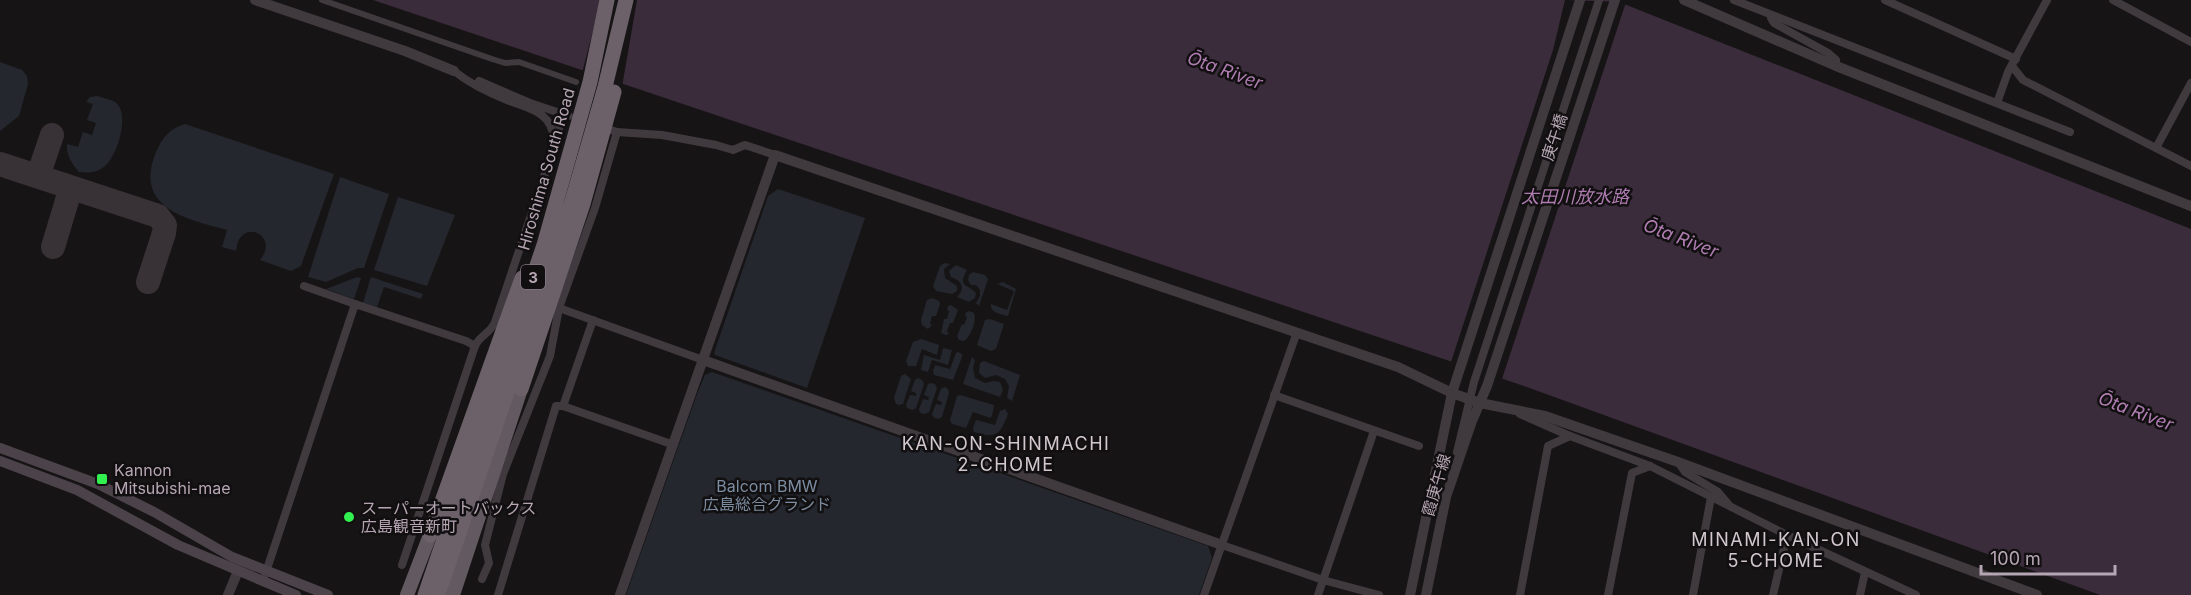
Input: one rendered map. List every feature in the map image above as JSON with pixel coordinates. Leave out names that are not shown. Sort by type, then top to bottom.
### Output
[{"type":"highway","name":"3","points":[[583,82],[607,0]]},
{"type":"highway","name":"Hiroshima South Road","points":[[473,472],[572,201],[610,89],[626,34],[627,0]]},
{"type":"highway","name":"Hiroshima South Road","points":[[473,472],[544,245],[583,82]]},
{"type":"highway","points":[[453,595],[592,177],[610,89]]},
{"type":"highway","points":[[407,595],[430,537],[535,240],[558,194]]},
{"type":"highway","name":"3","points":[[425,595],[473,472]]},
{"type":"highway","name":"3","points":[[438,595],[473,472]]},
{"type":"main road","points":[[0,448],[59,468],[113,490],[296,595]]},
{"type":"main road","points":[[0,461],[77,490],[178,545],[238,571],[328,595]]},
{"type":"street","points":[[255,0],[405,51],[530,103],[566,115],[559,122],[554,147],[495,322],[475,346],[402,566]]},
{"type":"street","points":[[322,0],[492,59],[505,63],[519,62],[583,82]]},
{"type":"street","points":[[1410,595],[1452,393],[1580,0]]},
{"type":"street","points":[[1475,401],[1474,382],[1599,0]]},
{"type":"street","name":"庚午橋","points":[[1487,386],[1615,0]]},
{"type":"street","points":[[1684,0],[1836,66],[2191,206]]},
{"type":"street","points":[[1734,0],[2070,132]]},
{"type":"street","points":[[1886,0],[2014,63],[2023,80],[2191,166]]},
{"type":"street","points":[[1997,103],[2014,63],[2047,0]]},
{"type":"street","points":[[2113,0],[2191,42]]},
{"type":"street","points":[[1772,15],[1774,23],[1828,53],[1836,60],[1836,66]]},
{"type":"street","points":[[454,71],[500,97],[537,111],[552,128],[554,147]]},
{"type":"street","points":[[2156,148],[2191,83]]},
{"type":"street","points":[[482,579],[489,563],[485,546],[503,474],[552,348],[559,308],[595,208],[614,131],[662,135],[733,150],[745,145],[1398,367],[1452,393],[1475,401],[1545,416],[1678,462],[2037,595]]},
{"type":"street","points":[[620,595],[775,155]]},
{"type":"street","points":[[304,286],[475,346]]},
{"type":"street","points":[[265,577],[355,304]]},
{"type":"street","points":[[559,308],[1222,545],[1323,580],[1379,595]]},
{"type":"street","points":[[563,406],[593,320]]},
{"type":"street","points":[[1204,595],[1297,333]]},
{"type":"street","name":"霞庚午線","points":[[1426,595],[1446,497],[1475,401],[1487,386]]},
{"type":"street","points":[[521,389],[522,398],[530,406]]},
{"type":"street","points":[[1274,394],[1419,446]]},
{"type":"street","points":[[498,595],[556,405],[674,445]]},
{"type":"street","points":[[1513,410],[1530,420],[1650,466],[1787,535],[1916,595]]},
{"type":"street","points":[[1318,595],[1374,431]]},
{"type":"street","points":[[1520,595],[1548,446],[1570,436]]},
{"type":"street","points":[[1678,462],[1685,472],[1718,492],[1730,506]]},
{"type":"street","points":[[1608,595],[1632,473],[1650,466]]},
{"type":"street","points":[[1693,595],[1711,497]]},
{"type":"street","points":[[412,533],[430,537]]},
{"type":"street","points":[[1773,595],[1787,535]]},
{"type":"street","points":[[228,595],[238,571]]},
{"type":"street","points":[[1860,595],[1865,572]]},
{"type":"green space","points":[[0,62],[22,70],[27,76],[28,84],[19,116],[0,131]]},
{"type":"green space","points":[[97,96],[113,101],[120,107],[121,134],[110,161],[105,166],[93,172],[79,172],[67,152],[67,144],[78,147],[83,132],[92,135],[96,123],[87,120],[93,104],[86,102],[90,97]]},
{"type":"green space","points":[[185,124],[334,174],[301,266],[291,271],[260,260],[266,243],[257,233],[244,234],[239,240],[236,251],[222,247],[227,230],[180,215],[158,198],[152,186],[151,171],[156,152],[167,135]]},
{"type":"green space","points":[[340,177],[389,194],[364,268],[358,268],[326,282],[308,277]]},
{"type":"green space","points":[[778,189],[865,218],[807,388],[714,353],[768,196]]},
{"type":"green space","points":[[398,197],[455,215],[427,286],[374,270]]},
{"type":"green space","points":[[944,263],[950,264],[944,269],[945,278],[957,286],[957,291],[952,294],[936,291],[933,286],[940,266]]},
{"type":"green space","points":[[956,265],[967,270],[963,282],[976,293],[975,298],[969,302],[957,297],[962,285],[951,277],[949,271]]},
{"type":"green space","points":[[973,272],[985,275],[988,279],[979,306],[976,303],[980,290],[976,285],[971,285],[968,280],[969,275]]},
{"type":"green space","points":[[357,277],[361,278],[354,299],[326,289]]},
{"type":"green space","points":[[371,277],[423,294],[421,299],[384,287],[377,307],[363,303]]},
{"type":"green space","points":[[1003,282],[1016,289],[1008,316],[996,313],[991,307],[991,304],[1007,310],[1014,291],[997,284]]},
{"type":"green space","points":[[932,298],[940,304],[936,316],[932,316],[930,324],[932,325],[928,329],[922,325],[921,320],[927,300]]},
{"type":"green space","points":[[951,305],[958,310],[947,331],[949,334],[946,335],[941,333],[944,319],[947,319],[948,306]]},
{"type":"green space","points":[[966,312],[974,313],[973,328],[964,341],[959,340],[957,336],[967,317]]},
{"type":"green space","points":[[990,319],[1004,324],[996,349],[991,351],[977,345],[985,320]]},
{"type":"green space","points":[[921,339],[939,345],[937,355],[922,349],[916,366],[908,366],[906,361],[913,342]]},
{"type":"green space","points":[[943,348],[952,350],[948,365],[932,360],[928,372],[921,370],[924,355],[940,360]]},
{"type":"green space","points":[[958,352],[962,354],[962,357],[953,380],[934,375],[935,365],[950,369]]},
{"type":"green space","points":[[972,357],[975,360],[973,368],[975,378],[985,383],[1000,382],[1003,390],[1000,397],[963,384]]},
{"type":"green space","points":[[984,361],[1020,375],[1012,401],[1007,398],[1009,386],[1005,379],[996,375],[985,378],[979,373],[980,363]]},
{"type":"green space","name":"Balcom BMW 広島総合グランド","points":[[712,372],[1208,546],[1212,558],[1199,595],[626,595],[697,394],[705,375]]},
{"type":"green space","points":[[905,374],[911,379],[903,404],[899,405],[896,404],[894,398],[901,376]]},
{"type":"green space","points":[[918,378],[924,384],[916,408],[912,410],[906,405],[910,395],[916,396],[916,393],[911,391]]},
{"type":"green space","points":[[931,383],[937,388],[929,412],[920,413],[919,409],[923,399],[928,400],[929,397],[924,395],[928,384]]},
{"type":"green space","points":[[944,387],[949,393],[942,417],[938,419],[932,414],[936,404],[941,405],[942,402],[937,400]]},
{"type":"green space","points":[[957,396],[994,405],[992,416],[990,418],[973,412],[966,428],[952,424],[950,420]]},
{"type":"green space","points":[[1005,409],[1008,414],[1000,431],[996,434],[987,435],[974,432],[976,420],[995,425],[1000,411]]},
{"type":"water","name":"太田川放水路","points":[[373,0],[1614,0],[2191,229],[2191,595],[2100,595],[1524,386]]},
{"type":"pier","points":[[601,0],[637,0],[622,87],[582,73]]},
{"type":"pier","points":[[1565,0],[1626,2],[1501,382],[1450,365],[1553,50]]},
{"type":"taxiway","points":[[38,176],[52,135]]},
{"type":"taxiway","points":[[0,164],[158,216],[165,225],[164,233],[148,282]]},
{"type":"taxiway","points":[[53,247],[69,194],[64,185]]},
{"type":"place","name":"Kannon Mitsubishi-mae","points":[[102,479]]},
{"type":"place","name":"スーパーオートバックス 広島観音新町","points":[[349,517]]},
{"type":"district","name":"KAN-ON-SHINMACHI 2-CHOME","points":[[1006,453]]},
{"type":"district","name":"MINAMI-KAN-ON 5-CHOME","points":[[1776,549]]},
{"type":"water label","name":"Ōta River","points":[[1225,70]]},
{"type":"water label","name":"Ōta River","points":[[1681,238]]},
{"type":"water label","name":"Ōta River","points":[[2136,411]]}]
